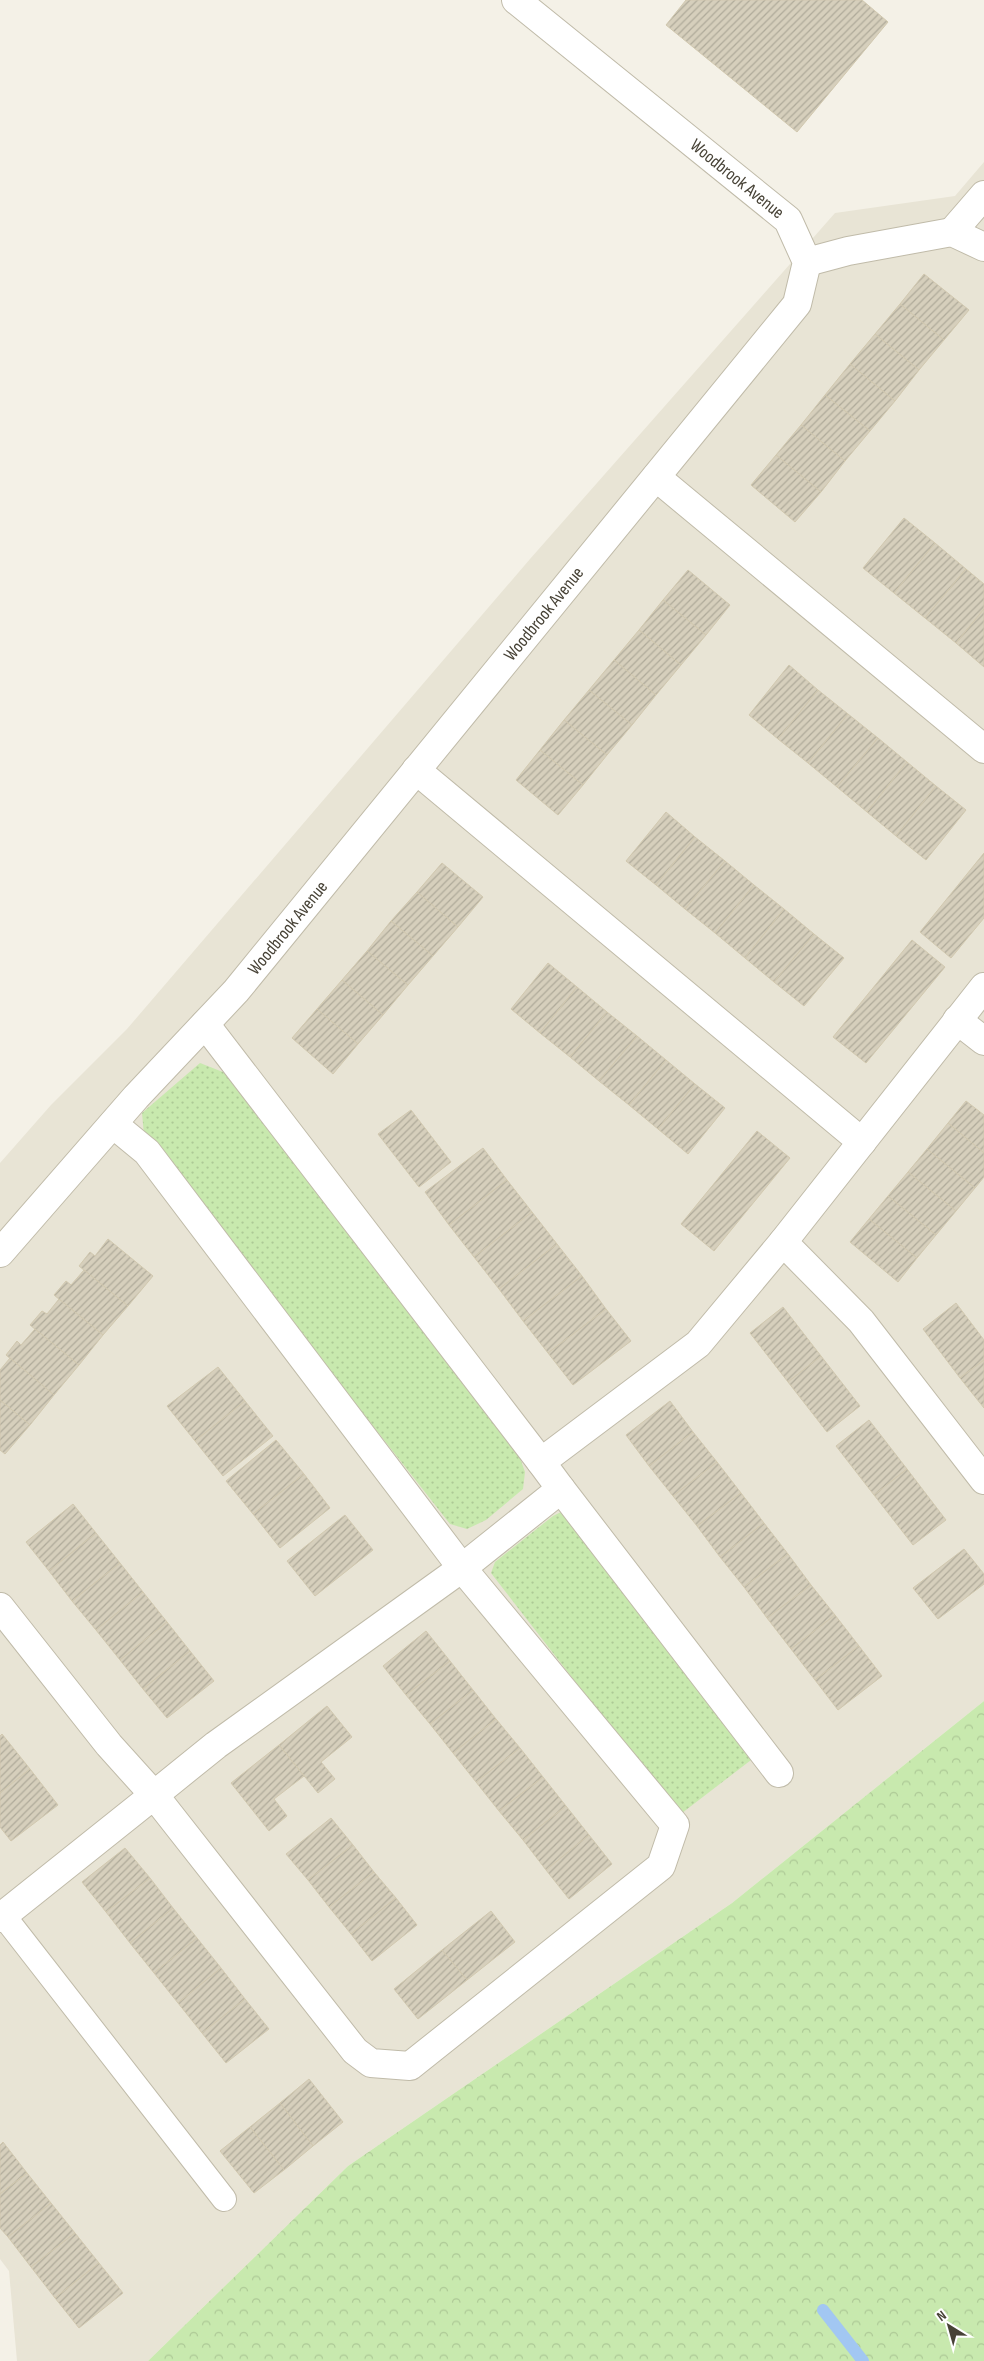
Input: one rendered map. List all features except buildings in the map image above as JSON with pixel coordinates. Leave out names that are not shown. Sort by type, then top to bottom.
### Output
[{"type":"street","name":"Woodbrook Avenue","points":[[0,1253],[136,1097],[236,991],[797,304],[807,262],[788,220],[516,0]]},
{"type":"street","points":[[952,232],[984,195]]},
{"type":"street","points":[[807,262],[848,251],[952,232],[984,247]]},
{"type":"street","points":[[656,477],[984,749]]},
{"type":"street","points":[[416,770],[862,1142]]},
{"type":"street","points":[[541,1462],[698,1344],[783,1242],[984,987]]},
{"type":"street","points":[[957,1020],[984,1041]]},
{"type":"street","points":[[205,1024],[779,1773]]},
{"type":"street","points":[[0,1606],[109,1745],[154,1795],[355,2052],[371,2063],[410,2066],[661,1866],[675,1826],[462,1568],[147,1152],[113,1124]]},
{"type":"street","points":[[783,1242],[861,1321],[984,1480]]},
{"type":"street","points":[[2,1917],[216,1744],[462,1568],[561,1489]]},
{"type":"lane","points":[[2,1917],[224,2198]]},
{"type":"shaded area","points":[[984,162],[984,1701],[732,1903],[348,2166],[148,2361],[17,2361],[9,2271],[0,2259],[0,1163],[51,1105],[127,1029],[530,559],[835,213],[955,196]]},
{"type":"green space","points":[[200,1063],[228,1074],[520,1458],[525,1472],[523,1489],[486,1520],[467,1529],[450,1524],[144,1135],[142,1113]]},
{"type":"green space","points":[[561,1512],[755,1757],[682,1813],[622,1742],[491,1573],[495,1562],[553,1516]]},
{"type":"green space","points":[[984,1701],[984,2361],[148,2361],[348,2166],[732,1903]]},
{"type":"waterway","points":[[823,2310],[863,2361]]}]
